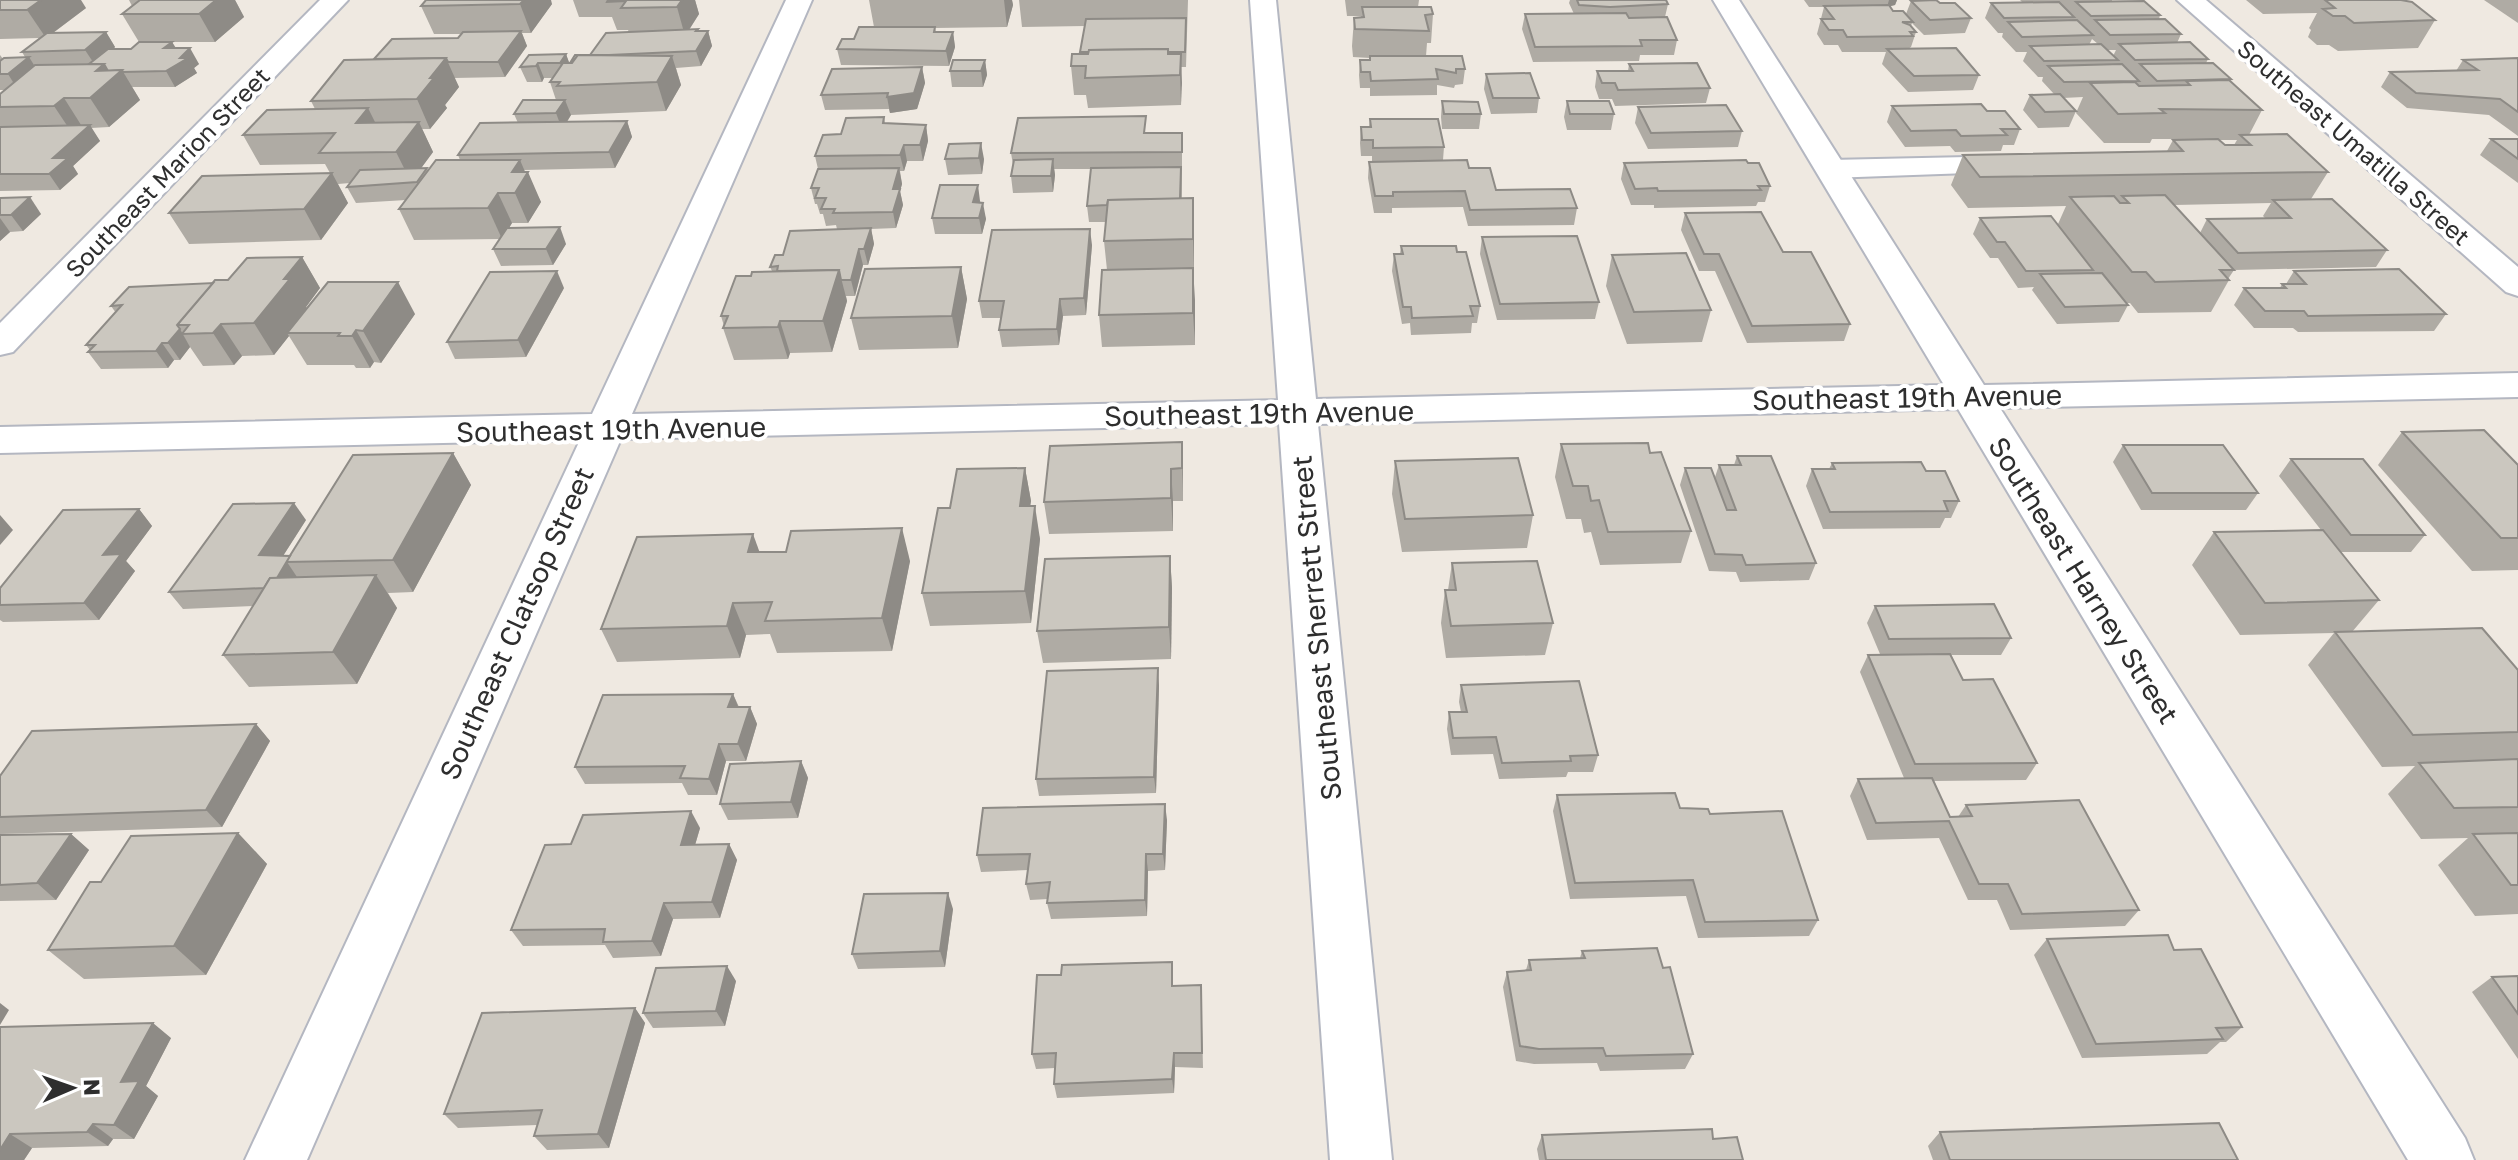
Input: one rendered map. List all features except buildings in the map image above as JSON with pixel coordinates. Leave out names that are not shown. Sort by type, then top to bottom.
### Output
[{"type":"street","name":"Southeast Marion Street","points":[[0,344],[335,0]]},
{"type":"street","name":"Southeast Clatsop Street","points":[[276,1160],[799,0]]},
{"type":"street","name":"Southeast Sherrett Street","points":[[1263,0],[1361,1160]]},
{"type":"street","name":"Southeast Harney Street","points":[[1726,0],[2443,1160]]},
{"type":"street","name":"Southeast Umatilla Street","points":[[2190,0],[2518,285]]},
{"type":"street","name":"Southeast 19th Avenue","points":[[0,440],[2518,385]]},
{"type":"lane","points":[[1830,169],[2044,163]]}]
